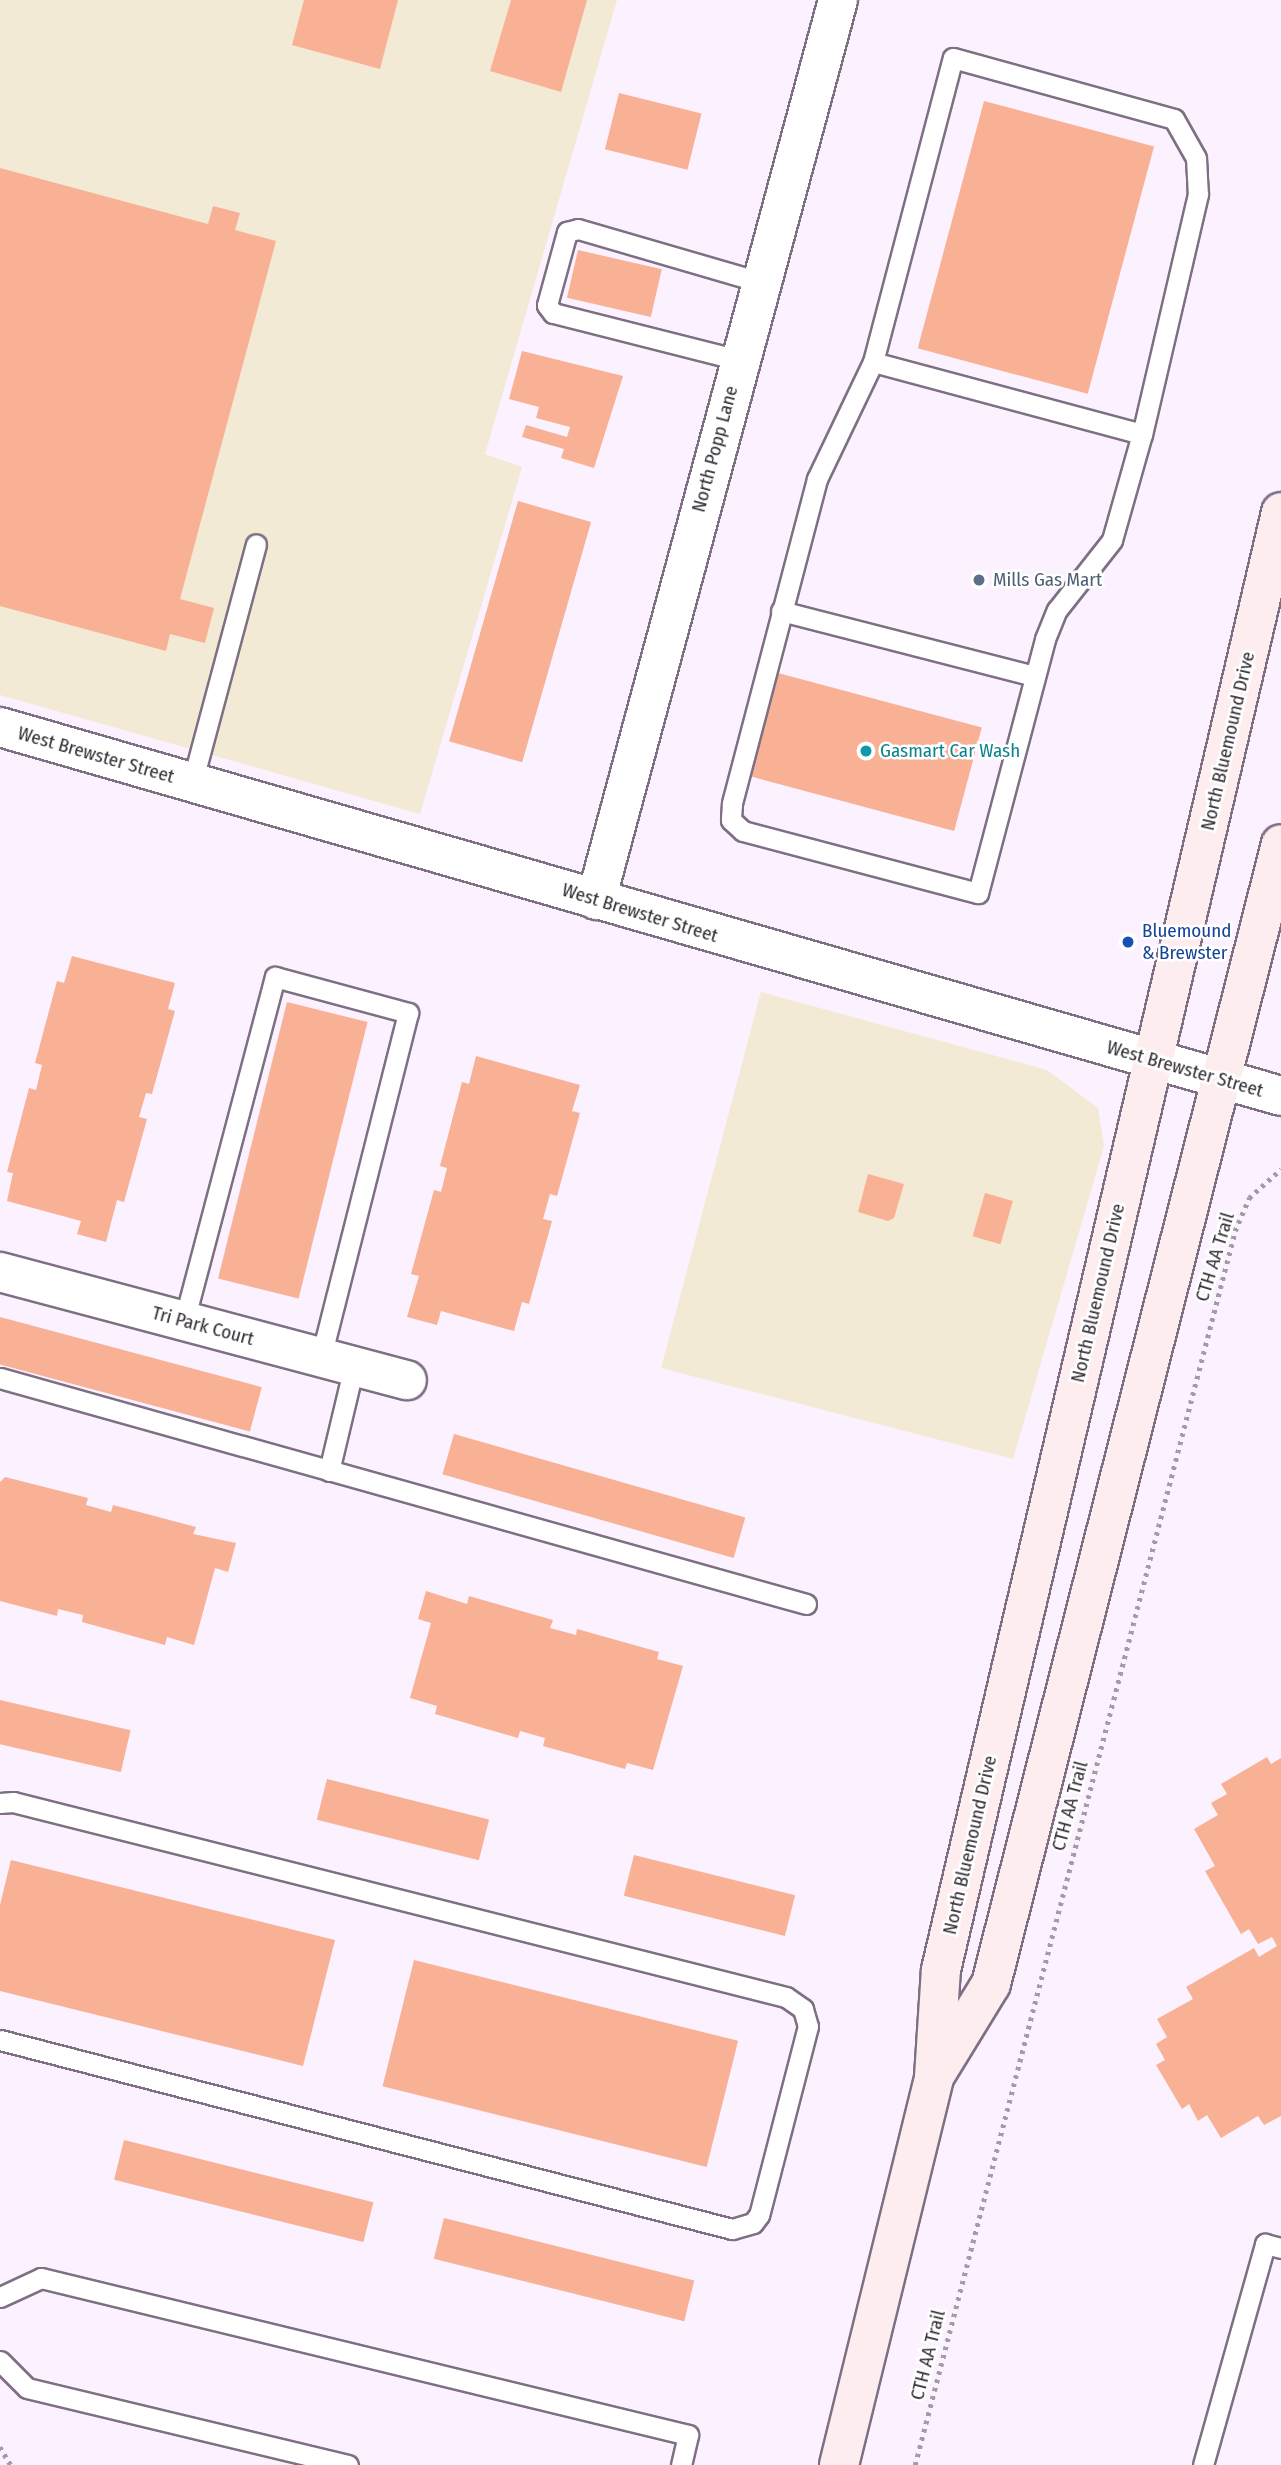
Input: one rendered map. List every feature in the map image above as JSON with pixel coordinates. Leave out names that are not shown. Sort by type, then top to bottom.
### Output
[{"type":"main road","name":"North Bluemound Drive","points":[[839,2465],[934,2077],[941,1970],[1281,512]]},
{"type":"main road","name":"North Bluemound Drive","points":[[934,2077],[991,1984],[1281,844]]},
{"type":"street","name":"North Popp Lane","points":[[596,900],[739,360],[838,0]]},
{"type":"street","name":"West Brewster Street","points":[[0,727],[1281,1096]]},
{"type":"street","name":"Tri Park Court","points":[[0,1272],[407,1380]]},
{"type":"lane","points":[[953,58],[1174,119],[1196,158],[1198,194],[1142,435],[1112,540],[1057,610],[1035,676],[978,893],[743,831],[731,820],[781,611],[817,479],[873,362],[953,58]]},
{"type":"lane","points":[[739,360],[553,313],[547,305],[567,232],[578,229],[760,282]]},
{"type":"lane","points":[[873,362],[1142,435]]},
{"type":"lane","points":[[192,783],[256,544]]},
{"type":"lane","points":[[781,611],[1035,676]]},
{"type":"lane","points":[[184,1321],[275,977],[408,1013],[337,1361],[329,1471]]},
{"type":"lane","points":[[0,1378],[806,1604]]},
{"type":"lane","points":[[0,1804],[13,1802],[786,1997],[803,2009],[808,2026],[759,2215],[752,2222],[732,2229],[0,2040]]},
{"type":"lane","points":[[1203,2465],[1265,2244],[1281,2248]]},
{"type":"lane","points":[[0,2297],[41,2278],[648,2425],[688,2435],[681,2465]]},
{"type":"lane","points":[[0,2361],[27,2388],[348,2465]]},
{"type":"path","name":"CTH AA Trail","points":[[915,2465],[1235,1231],[1249,1198],[1281,1169]]},
{"type":"path","points":[[0,2447],[11,2465]]},
{"type":"shaded area","points":[[0,0],[617,0],[485,454],[522,467],[420,814],[0,695]]},
{"type":"shaded area","points":[[761,992],[1047,1070],[1098,1108],[1104,1146],[1013,1459],[661,1368]]},
{"type":"building","points":[[304,0],[398,0],[380,69],[292,45]]},
{"type":"building","points":[[511,0],[587,0],[561,92],[490,71]]},
{"type":"building","points":[[619,93],[701,114],[687,170],[605,149]]},
{"type":"building","points":[[984,101],[1154,147],[1088,394],[918,348]]},
{"type":"building","points":[[0,168],[208,224],[213,206],[240,213],[235,230],[276,241],[180,599],[214,608],[205,643],[170,634],[166,651],[0,606]]},
{"type":"building","points":[[578,250],[662,269],[651,317],[567,298]]},
{"type":"building","points":[[522,351],[623,376],[594,468],[561,458],[564,449],[522,437],[526,425],[567,437],[570,427],[536,418],[539,407],[509,399]]},
{"type":"building","points":[[518,501],[591,522],[522,762],[449,741]]},
{"type":"building","name":"Gasmart Car Wash","points":[[778,673],[982,728],[954,831],[750,776]]},
{"type":"building","points":[[72,956],[175,983],[168,1009],[175,1011],[152,1094],[146,1093],[139,1117],[147,1119],[124,1202],[117,1200],[106,1242],[77,1234],[81,1221],[7,1201],[13,1173],[7,1172],[29,1088],[36,1090],[42,1065],[35,1063],[57,981],[64,983]]},
{"type":"building","points":[[287,1002],[368,1022],[299,1299],[218,1279]]},
{"type":"building","points":[[476,1056],[580,1085],[572,1111],[580,1113],[557,1196],[550,1194],[543,1219],[552,1221],[529,1304],[522,1302],[514,1331],[441,1311],[437,1325],[407,1317],[419,1276],[411,1274],[434,1190],[441,1192],[447,1168],[440,1166],[462,1082],[469,1084]]},
{"type":"building","points":[[868,1174],[904,1184],[894,1218],[888,1221],[858,1212]]},
{"type":"building","points":[[985,1193],[1013,1201],[1000,1244],[973,1236]]},
{"type":"building","points":[[0,1317],[262,1387],[250,1432],[0,1365]]},
{"type":"building","points":[[454,1434],[745,1518],[734,1558],[442,1474]]},
{"type":"building","points":[[5,1477],[88,1498],[86,1505],[111,1512],[113,1505],[196,1527],[193,1534],[236,1543],[228,1572],[215,1568],[194,1645],[167,1637],[165,1645],[82,1622],[83,1615],[58,1609],[57,1616],[0,1601],[0,1482]]},
{"type":"building","points":[[426,1591],[467,1604],[469,1596],[553,1620],[550,1628],[576,1635],[577,1629],[659,1652],[657,1659],[683,1666],[653,1770],[627,1763],[625,1769],[543,1746],[545,1738],[520,1731],[518,1738],[435,1714],[437,1706],[410,1698],[431,1623],[418,1619]]},
{"type":"building","points":[[0,1700],[131,1730],[121,1772],[0,1744]]},
{"type":"building","points":[[1267,1757],[1271,1764],[1281,1758],[1281,2116],[1264,2125],[1258,2116],[1221,2138],[1207,2115],[1198,2121],[1189,2104],[1182,2109],[1156,2065],[1165,2060],[1156,2044],[1167,2037],[1157,2019],[1193,1999],[1186,1987],[1254,1948],[1259,1957],[1277,1946],[1272,1937],[1258,1944],[1249,1929],[1241,1934],[1205,1871],[1215,1866],[1194,1829],[1218,1815],[1211,1803],[1227,1794],[1221,1784]]},
{"type":"building","points":[[327,1779],[489,1819],[479,1860],[317,1820]]},
{"type":"building","points":[[634,1855],[795,1895],[785,1936],[624,1896]]},
{"type":"building","points":[[11,1860],[335,1940],[303,2066],[0,1991],[0,1905]]},
{"type":"building","points":[[414,1960],[738,2041],[707,2167],[383,2086]]},
{"type":"building","points":[[124,2140],[373,2202],[363,2242],[114,2180]]},
{"type":"building","points":[[444,2218],[694,2280],[684,2321],[434,2259]]},
{"type":"place","name":"Mills Gas Mart","points":[[979,580]]},
{"type":"place","name":"Gasmart Car Wash","points":[[866,751]]},
{"type":"place","name":"Bluemound & Brewster","points":[[1128,942]]}]
